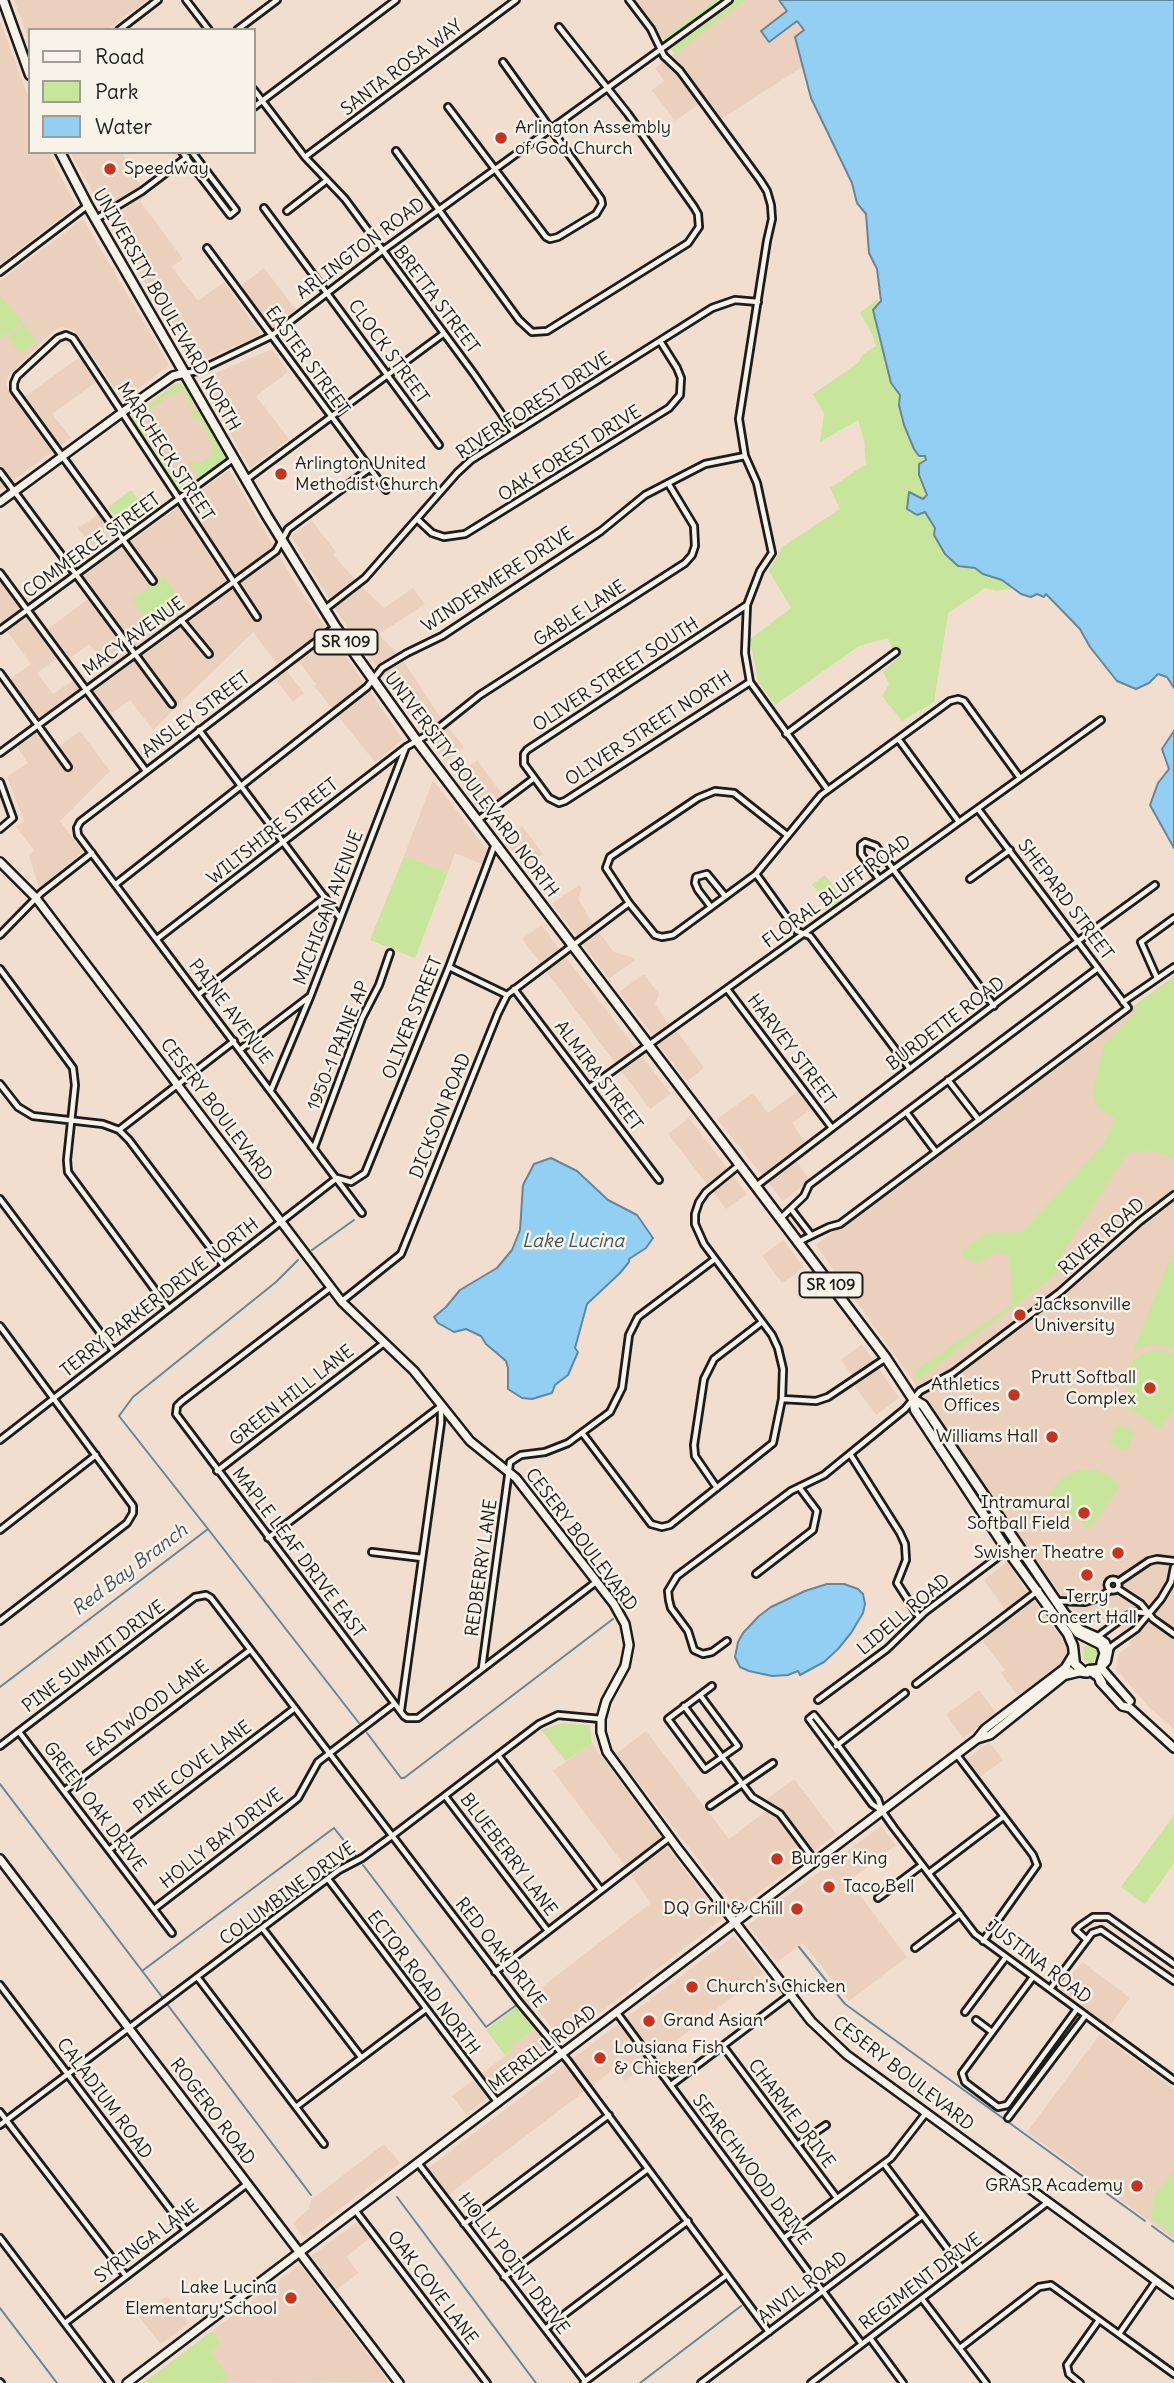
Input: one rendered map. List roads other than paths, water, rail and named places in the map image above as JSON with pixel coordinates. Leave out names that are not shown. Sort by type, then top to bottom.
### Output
[{"type":"main road","points":[[3,0],[28,69]]},
{"type":"main road","name":"UNIVERSITY BOULEVARD NORTH","points":[[61,154],[246,480],[335,626],[417,741],[886,1358],[913,1399],[915,1410],[1007,1550],[1068,1634],[1075,1650]]},
{"type":"main road","name":"ARLINGTON ROAD","points":[[0,502],[173,376],[184,373]]},
{"type":"main road","name":"CESERY BOULEVARD","points":[[0,862],[36,898],[330,1288],[414,1371],[470,1441],[509,1471],[531,1495],[621,1613],[629,1645],[625,1666],[606,1701],[601,1719],[601,1732],[607,1752],[669,1838],[811,2021],[837,2047],[1174,2294]]},
{"type":"main road","name":"UNIVERSITY BOULEVARD NORTH","points":[[913,1399],[923,1405],[1064,1613],[1080,1630],[1105,1643],[1105,1660]]},
{"type":"main road","points":[[961,1481],[970,1476]]},
{"type":"main road","points":[[1075,1650],[1093,1638]]},
{"type":"main road","name":"SR 109","points":[[1093,1638],[1102,1648],[1117,1688],[1174,1748]]},
{"type":"main road","name":"SR 109","points":[[1075,1650],[1084,1669],[1098,1676],[1122,1706],[1130,1704]]},
{"type":"main road","name":"MERRILL ROAD","points":[[127,2383],[957,1755],[985,1729],[1065,1668],[1075,1650]]},
{"type":"main road","points":[[1084,1669],[1105,1660]]},
{"type":"main road","name":"MERRILL ROAD","points":[[977,1739],[990,1735],[1067,1675],[1084,1669]]},
{"type":"main road","name":"ROGERO ROAD","points":[[0,1859],[399,2383]]},
{"type":"street","points":[[121,28],[158,0]]},
{"type":"street","points":[[186,0],[207,28]]},
{"type":"street","points":[[240,28],[277,0]]},
{"type":"street","points":[[256,106],[396,0]]},
{"type":"street","name":"SANTA ROSA WAY","points":[[305,158],[516,0]]},
{"type":"street","points":[[629,0],[650,29],[664,56],[680,71],[767,191],[772,219],[739,419],[745,456],[757,483],[772,553],[760,571],[747,605],[745,653],[750,681],[828,790]]},
{"type":"street","name":"ARLINGTON ROAD","points":[[184,373],[198,371],[271,336],[382,251],[729,0]]},
{"type":"street","points":[[396,151],[519,320],[532,332],[547,331],[688,243],[699,227],[698,214],[694,207],[607,87],[559,27]]},
{"type":"street","points":[[448,107],[543,234],[550,239],[558,237],[596,214],[602,204],[601,199],[503,62]]},
{"type":"street","name":"BRETTA STREET","points":[[256,93],[305,158],[345,199],[474,373],[514,432]]},
{"type":"street","points":[[96,219],[142,191],[184,155],[230,215],[236,210],[194,154]]},
{"type":"street","points":[[287,211],[327,180]]},
{"type":"street","points":[[0,272],[88,205]]},
{"type":"street","name":"CLOCK STREET","points":[[264,208],[439,445]]},
{"type":"street","name":"EASTER STREET","points":[[207,248],[386,490]]},
{"type":"street","name":"RIVER FOREST DRIVE","points":[[324,609],[365,578],[471,460],[712,308],[735,300],[758,302]]},
{"type":"street","points":[[246,480],[443,334]]},
{"type":"street","name":"MARCHECK STREET","points":[[62,456],[14,390],[13,383],[38,355],[58,338],[66,335],[73,338],[257,617]]},
{"type":"street","name":"OAK FOREST DRIVE","points":[[417,519],[432,533],[444,537],[465,534],[669,408],[680,395],[681,378],[660,341]]},
{"type":"street","points":[[62,456],[153,581]]},
{"type":"street","name":"WINDERMERE DRIVE","points":[[116,884],[373,681],[382,668],[442,636],[601,531],[645,495],[705,464],[745,456]]},
{"type":"street","name":"COMMERCE STREET","points":[[0,630],[234,459]]},
{"type":"street","name":"MACY AVENUE","points":[[0,753],[276,551],[288,529],[369,469]]},
{"type":"street","points":[[0,472],[172,704]]},
{"type":"street","name":"GABLE LANE","points":[[417,741],[436,730],[480,695],[685,563],[695,546],[694,526],[668,483]]},
{"type":"street","points":[[0,573],[146,771]]},
{"type":"street","name":"OLIVER STREET SOUTH","points":[[533,779],[523,759],[527,750],[747,605]]},
{"type":"street","points":[[181,620],[209,654]]},
{"type":"street","name":"ANSLEY STREET","points":[[77,828],[80,822],[335,626]]},
{"type":"street","points":[[786,734],[896,652]]},
{"type":"street","points":[[0,673],[68,767]]},
{"type":"street","name":"OLIVER STREET NORTH","points":[[533,779],[553,802],[565,801],[750,681]]},
{"type":"street","points":[[788,835],[734,793],[715,791],[706,794],[610,857],[606,863],[607,872],[655,935],[673,935],[756,874],[821,795],[950,701],[958,699],[964,701],[1020,778]]},
{"type":"street","name":"FLORAL BLUFF ROAD","points":[[590,1087],[1101,720]]},
{"type":"street","points":[[199,730],[340,918]]},
{"type":"street","points":[[899,740],[958,822]]},
{"type":"street","points":[[406,747],[417,741]]},
{"type":"street","name":"WILTSHIRE STREET","points":[[157,939],[406,747]]},
{"type":"street","name":"MICHIGAN AVENUE","points":[[271,1090],[310,997],[406,747]]},
{"type":"street","points":[[478,821],[533,779]]},
{"type":"street","points":[[0,782],[13,818],[0,829]]},
{"type":"street","name":"SHEPARD STREET","points":[[978,808],[1128,1008],[979,1120]]},
{"type":"street","name":"PAINE AVENUE","points":[[77,828],[78,835],[362,1213]]},
{"type":"street","points":[[879,879],[861,853],[862,843],[869,841],[876,846],[994,1006]]},
{"type":"street","name":"OLIVER STREET","points":[[337,1178],[351,1182],[365,1173],[496,844]]},
{"type":"street","points":[[970,879],[1010,850]]},
{"type":"street","points":[[0,935],[36,898],[92,853]]},
{"type":"street","points":[[711,907],[698,890],[696,877],[707,874],[725,897]]},
{"type":"street","points":[[756,874],[797,931],[810,936],[910,1069]]},
{"type":"street","name":"BURDETTE ROAD","points":[[756,1186],[1063,951],[1155,886]]},
{"type":"street","points":[[199,994],[325,897]]},
{"type":"street","name":"DICKSON ROAD","points":[[342,1302],[401,1254],[507,995],[629,903]]},
{"type":"street","points":[[1157,978],[1141,942],[1174,918]]},
{"type":"street","name":"1950-1 PAINE AP","points":[[314,1148],[362,1017],[379,985],[390,953]]},
{"type":"street","points":[[449,967],[507,995]]},
{"type":"street","points":[[1123,1002],[1174,967]]},
{"type":"street","points":[[780,1219],[804,1196],[809,1185],[1098,968]]},
{"type":"street","points":[[0,969],[73,1068],[75,1085],[68,1172],[169,1309]]},
{"type":"street","name":"ALMIRA STREET","points":[[514,989],[659,1180]]},
{"type":"street","name":"HARVEY STREET","points":[[727,989],[832,1128]]},
{"type":"street","points":[[241,1049],[310,997]]},
{"type":"street","points":[[119,1130],[234,1041]]},
{"type":"street","points":[[798,1242],[840,1224],[979,1120],[948,1080]]},
{"type":"street","points":[[0,1084],[18,1107],[33,1116],[103,1124],[119,1130],[223,1266]]},
{"type":"street","points":[[906,1112],[936,1152]]},
{"type":"street","points":[[583,1434],[651,1524],[663,1527],[670,1525],[773,1443],[782,1399],[782,1359],[772,1335],[699,1234],[695,1214],[706,1192],[740,1164]]},
{"type":"street","name":"TERRY PARKER DRIVE NORTH","points":[[0,1440],[337,1178]]},
{"type":"street","name":"RIVER ROAD","points":[[727,1641],[703,1654],[694,1650],[688,1631],[671,1608],[668,1591],[677,1576],[799,1486],[824,1475],[905,1409],[920,1391],[943,1380],[1060,1292],[1139,1222],[1174,1195]]},
{"type":"street","points":[[0,1199],[114,1351]]},
{"type":"street","points":[[791,1209],[811,1235]]},
{"type":"street","points":[[509,1471],[510,1462],[515,1457],[556,1449],[583,1434],[610,1412],[622,1388],[629,1335],[638,1317],[715,1259]]},
{"type":"street","name":"MAPLE LEAF DRIVE EAST","points":[[330,1288],[181,1402],[176,1410],[178,1419],[401,1712]]},
{"type":"street","points":[[717,1488],[695,1456],[694,1446],[704,1379],[714,1359],[762,1322]]},
{"type":"street","points":[[0,1326],[129,1498],[133,1513],[127,1523],[0,1621]]},
{"type":"street","name":"GREEN HILL LANE","points":[[217,1471],[384,1343]]},
{"type":"street","points":[[782,1399],[816,1401],[828,1397],[886,1358]]},
{"type":"street","points":[[268,1538],[441,1406]]},
{"type":"street","points":[[441,1406],[401,1712],[407,1718],[418,1718],[596,1582]]},
{"type":"street","points":[[850,1454],[905,1544],[906,1560],[897,1583],[919,1617]]},
{"type":"street","points":[[0,1530],[96,1455]]},
{"type":"street","name":"REDBERRY LANE","points":[[482,1669],[509,1471]]},
{"type":"street","points":[[756,1574],[813,1530],[817,1511],[799,1486]]},
{"type":"street","name":"LIDELL ROAD","points":[[818,1700],[887,1649],[919,1617],[1007,1550]]},
{"type":"street","points":[[372,1552],[422,1558]]},
{"type":"street","points":[[1056,1601],[1085,1602],[1098,1598],[1149,1561],[1174,1561]]},
{"type":"street","points":[[1105,1660],[1112,1646],[1136,1629],[1167,1591],[1174,1567]]},
{"type":"street","points":[[1111,1590],[1108,1586],[1110,1581],[1174,1634]]},
{"type":"street","points":[[916,1684],[1045,1586]]},
{"type":"street","name":"RED OAK DRIVE","points":[[206,1595],[211,1598],[495,1972],[563,2053],[769,2332]]},
{"type":"street","name":"PINE SUMMIT DRIVE","points":[[0,1746],[195,1598],[206,1595]]},
{"type":"street","points":[[1093,1638],[1124,1617],[1137,1612],[1148,1613]]},
{"type":"street","name":"EASTWOOD LANE","points":[[64,1791],[250,1650]]},
{"type":"street","points":[[700,1695],[738,1746],[705,1769],[668,1718],[712,1686]]},
{"type":"street","points":[[831,1749],[905,1693]]},
{"type":"street","name":"HOLLY BAY DRIVE","points":[[154,1909],[298,1798],[318,1762],[394,1704]]},
{"type":"street","points":[[684,1706],[758,1803],[780,1814],[815,1861]]},
{"type":"street","name":"PINE COVE LANE","points":[[109,1850],[295,1709]]},
{"type":"street","name":"COLUMBINE DRIVE","points":[[0,2125],[339,1870],[362,1858],[548,1718],[569,1715],[601,1719]]},
{"type":"street","points":[[814,1715],[878,1799],[882,1811],[872,1804],[809,1719],[814,1715]]},
{"type":"street","name":"GREEN OAK DRIVE","points":[[19,1732],[172,1933]]},
{"type":"street","points":[[498,1755],[601,1890]]},
{"type":"street","points":[[957,1755],[1037,1865],[983,1941]]},
{"type":"street","points":[[710,1806],[773,1763]]},
{"type":"street","name":"BLUEBERRY LANE","points":[[445,1796],[548,1931]]},
{"type":"street","name":"JUSTINA ROAD","points":[[882,1811],[928,1874],[983,1941],[1174,2080]]},
{"type":"street","points":[[928,1874],[1003,1816]]},
{"type":"street","points":[[495,1972],[669,1838]]},
{"type":"street","points":[[878,1898],[922,1865]]},
{"type":"street","name":"ECTOR ROAD NORTH","points":[[328,1879],[498,2103]]},
{"type":"street","points":[[915,1948],[960,1914]]},
{"type":"street","points":[[1087,1940],[1076,1930],[1093,1917],[1108,1917],[1174,1964]]},
{"type":"street","points":[[263,1928],[361,2057]]},
{"type":"street","points":[[1050,1989],[1096,1931],[1107,1932],[1174,1981]]},
{"type":"street","points":[[965,2012],[1006,1957]]},
{"type":"street","points":[[1033,1977],[962,2073],[962,2079],[998,2107],[1007,2105],[1077,2009]]},
{"type":"street","points":[[198,1978],[324,2144]]},
{"type":"street","name":"CALADIUM ROAD","points":[[0,1985],[186,2230]]},
{"type":"street","points":[[671,2085],[791,1994]]},
{"type":"street","points":[[296,2107],[425,2009]]},
{"type":"street","name":"SEARCHWOOD DRIVE","points":[[617,2012],[862,2344]]},
{"type":"street","points":[[1008,2118],[1085,2015]]},
{"type":"street","points":[[976,2020],[992,2032]]},
{"type":"street","name":"CHARME DRIVE","points":[[723,2046],[837,2198]]},
{"type":"street","points":[[0,2112],[126,2276]]},
{"type":"street","points":[[784,2238],[884,2164],[900,2149],[926,2113]]},
{"type":"street","points":[[464,2224],[609,2115]]},
{"type":"street","points":[[797,2145],[826,2124]]},
{"type":"street","name":"HOLLY POINT DRIVE","points":[[418,2163],[584,2382]]},
{"type":"street","points":[[884,2164],[961,2268]]},
{"type":"street","points":[[505,2277],[648,2169]]},
{"type":"street","name":"SYRINGA LANE","points":[[65,2323],[247,2184]]},
{"type":"street","name":"REGIMENT DRIVE","points":[[811,2383],[818,2381],[862,2344],[1048,2202]]},
{"type":"street","name":"OAK COVE LANE","points":[[355,2210],[487,2383]]},
{"type":"street","name":"ANVIL ROAD","points":[[701,2383],[922,2216]]},
{"type":"street","points":[[545,2329],[688,2221]]},
{"type":"street","points":[[0,2238],[110,2383]]},
{"type":"street","points":[[584,2382],[727,2275]]},
{"type":"street","points":[[1119,2334],[1156,2281]]},
{"type":"street","points":[[960,2348],[1047,2284],[1055,2287],[1174,2374]]},
{"type":"street","points":[[922,2298],[986,2383]]},
{"type":"street","points":[[1080,2383],[1067,2370],[1068,2361],[1099,2320]]},
{"type":"street","points":[[870,2338],[903,2383]]},
{"type":"water","points":[[779,0],[1174,0],[1174,688],[1167,677],[1158,674],[1149,683],[1136,689],[1117,681],[1090,647],[1080,629],[1046,594],[1044,597],[1037,594],[1031,597],[1021,594],[1002,580],[983,574],[975,568],[958,566],[945,554],[934,535],[935,528],[925,512],[917,515],[907,509],[909,492],[923,499],[927,495],[919,475],[919,464],[926,460],[925,456],[919,456],[914,449],[904,425],[899,405],[900,395],[891,383],[873,310],[881,301],[877,269],[869,253],[866,214],[857,203],[852,183],[811,98],[795,37],[804,30],[797,21],[769,42],[761,31],[787,11]]},
{"type":"water","points":[[1174,731],[1174,848],[1150,805],[1158,783],[1169,769],[1162,749]]},
{"type":"water","name":"Lake Lucina","points":[[551,1158],[577,1171],[608,1200],[637,1215],[653,1238],[646,1248],[629,1259],[620,1273],[587,1304],[575,1348],[578,1352],[568,1375],[555,1385],[552,1393],[532,1399],[522,1398],[508,1389],[506,1361],[486,1344],[481,1336],[466,1329],[454,1332],[438,1323],[434,1317],[460,1290],[497,1268],[512,1250],[520,1230],[523,1185],[534,1164]]},
{"type":"water","points":[[827,1584],[844,1584],[858,1589],[863,1594],[865,1604],[863,1613],[851,1633],[838,1649],[824,1662],[800,1675],[798,1671],[772,1676],[740,1667],[735,1657],[738,1642],[759,1616],[771,1607],[805,1591]]},
{"type":"waterway","points":[[312,1250],[354,1220]]},
{"type":"waterway","name":"Red Bay Branch","points":[[0,1687],[208,1529],[119,1416],[133,1397],[276,1282],[298,1260]]},
{"type":"waterway","points":[[208,1529],[359,1723]]},
{"type":"waterway","points":[[367,1733],[401,1778],[404,1778],[613,1619]]},
{"type":"waterway","points":[[0,1784],[162,1997]]},
{"type":"waterway","points":[[142,1971],[334,1828],[357,1857]]},
{"type":"waterway","points":[[363,1865],[486,2027],[515,2006]]},
{"type":"waterway","points":[[799,1947],[845,2004],[1145,2221]]},
{"type":"waterway","points":[[167,2004],[311,2195]]},
{"type":"waterway","points":[[397,2197],[536,2383]]},
{"type":"waterway","points":[[1152,2226],[1174,2242]]},
{"type":"waterway","points":[[640,2383],[741,2306]]},
{"type":"waterway","points":[[0,2308],[57,2383]]},
{"type":"place","name":"Arlington Assembly of God Church","points":[[501,138]]},
{"type":"place","name":"Speedway","points":[[110,169]]},
{"type":"place","name":"Arlington United Methodist Church","points":[[281,474]]},
{"type":"place","name":"Jacksonville University","points":[[1020,1315]]},
{"type":"place","name":"Prutt Softball Complex","points":[[1150,1388]]},
{"type":"place","name":"Athletics Offices","points":[[1014,1395]]},
{"type":"place","name":"Williams Hall","points":[[1052,1437]]},
{"type":"place","name":"Intramural Softball Field","points":[[1084,1513]]},
{"type":"place","name":"Swisher Theatre","points":[[1118,1553]]},
{"type":"place","name":"Terry Concert Hall","points":[[1087,1575]]},
{"type":"place","name":"Burger King","points":[[777,1859]]},
{"type":"place","name":"Taco Bell","points":[[829,1887]]},
{"type":"place","name":"DQ Grill & Chill","points":[[797,1909]]},
{"type":"place","name":"Church's Chicken","points":[[692,1987]]},
{"type":"place","name":"Grand Asian","points":[[649,2021]]},
{"type":"place","name":"Lousiana Fish & Chicken","points":[[600,2058]]},
{"type":"place","name":"GRASP Academy","points":[[1137,2186]]},
{"type":"place","name":"Lake Lucina Elementary School","points":[[291,2298]]}]
